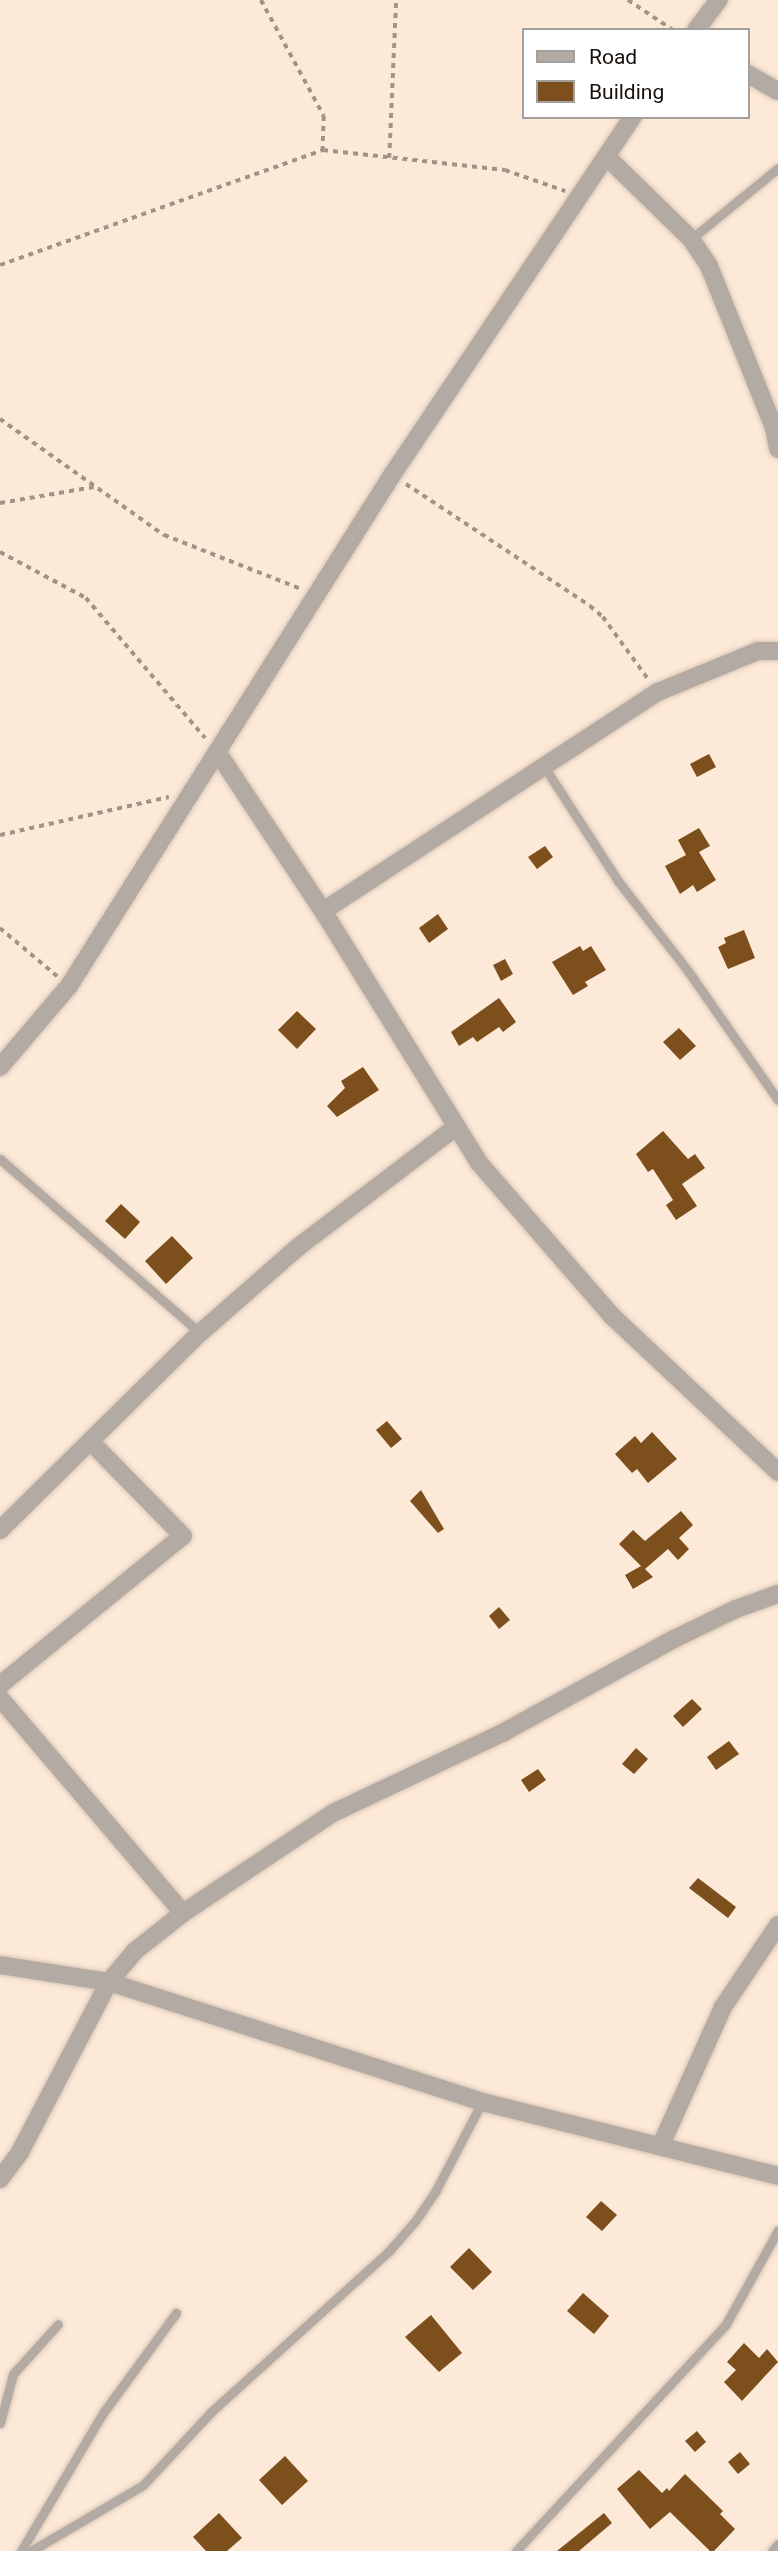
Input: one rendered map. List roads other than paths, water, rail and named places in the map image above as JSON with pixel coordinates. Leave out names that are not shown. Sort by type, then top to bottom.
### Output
[{"type":"street","points":[[698,28],[719,0]]},
{"type":"street","points":[[750,75],[778,91]]},
{"type":"street","points":[[0,1067],[69,986],[392,475],[632,119]]},
{"type":"street","points":[[607,157],[691,239],[713,276],[774,428],[778,449]]},
{"type":"street","points":[[323,911],[658,692],[758,651],[778,651]]},
{"type":"street","points":[[218,753],[323,911],[478,1163],[612,1315],[778,1472]]},
{"type":"street","points":[[0,1530],[200,1333],[297,1248],[456,1127]]},
{"type":"street","points":[[0,1685],[183,1536],[90,1441]]},
{"type":"street","points":[[0,2179],[20,2152],[108,1982],[135,1951],[183,1913],[333,1813],[504,1732],[674,1639],[736,1609],[778,1594]]},
{"type":"street","points":[[0,1698],[183,1913]]},
{"type":"street","points":[[661,2145],[723,2007],[778,1925]]},
{"type":"street","points":[[0,1965],[108,1982],[482,2102],[778,2176]]},
{"type":"lane","points":[[691,239],[778,168]]},
{"type":"lane","points":[[545,768],[618,881],[688,971],[778,1100]]},
{"type":"lane","points":[[0,1159],[200,1333]]},
{"type":"lane","points":[[31,2551],[143,2485],[212,2411],[389,2252],[416,2220],[436,2190],[482,2102]]},
{"type":"lane","points":[[516,2551],[726,2324],[778,2230]]},
{"type":"lane","points":[[21,2551],[103,2413],[176,2313]]},
{"type":"lane","points":[[0,2423],[13,2374],[58,2324]]},
{"type":"lane","points":[[772,2551],[778,2544]]}]
